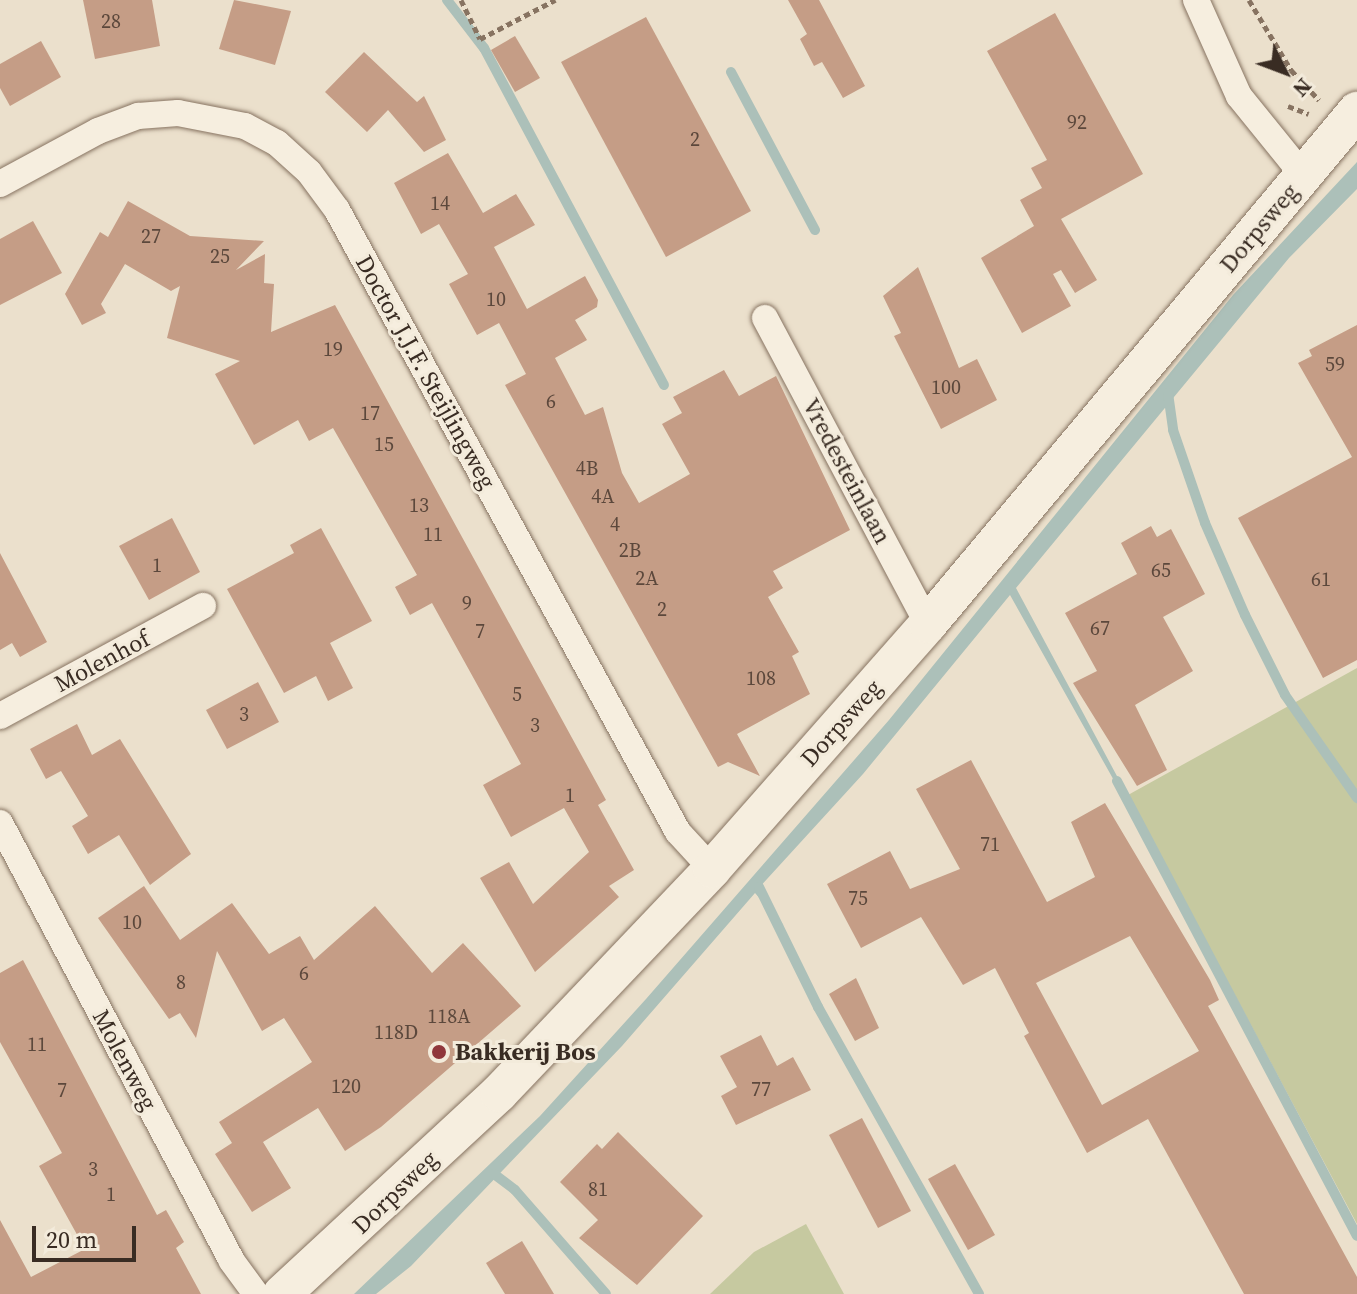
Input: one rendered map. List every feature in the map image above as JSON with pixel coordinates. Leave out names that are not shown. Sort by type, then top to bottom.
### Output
[{"type":"street","points":[[1196,0],[1239,96],[1303,175]]},
{"type":"street","name":"Doctor J.J.F. Steijlingweg","points":[[0,184],[98,131],[138,116],[178,113],[245,126],[277,143],[309,172],[337,210],[678,832],[712,869]]},
{"type":"street","name":"Dorpsweg","points":[[282,1294],[499,1093],[712,869],[928,624],[1350,119]]},
{"type":"street","name":"Vredesteinlaan","points":[[765,318],[928,624]]},
{"type":"street","name":"Molenhof","points":[[0,716],[203,606]]},
{"type":"street","name":"Molenweg","points":[[0,823],[231,1260],[256,1294]]},
{"type":"path","points":[[461,0],[480,39],[555,0]]},
{"type":"path","points":[[1249,0],[1291,70],[1350,119]]},
{"type":"green space","points":[[1357,668],[1357,1224],[1128,795]]},
{"type":"green space","points":[[806,1224],[844,1294],[710,1294],[754,1252]]},
{"type":"water","points":[[1357,162],[1357,189],[1289,258],[1016,588],[1125,791],[1121,793],[1010,595],[863,774],[758,889],[784,926],[755,893],[622,1046],[411,1266],[376,1294],[354,1294],[540,1116],[646,999],[889,720],[1233,295]]},
{"type":"building","points":[[83,0],[152,0],[160,46],[95,59]]},
{"type":"building","points":[[234,0],[291,11],[275,65],[219,49]]},
{"type":"building","points":[[788,0],[819,0],[865,86],[843,98],[822,62],[814,66],[800,39],[807,34]]},
{"type":"building","points":[[1055,13],[1143,174],[1061,219],[1097,280],[1075,293],[1061,270],[1053,274],[1071,306],[1022,333],[981,258],[1034,226],[1020,200],[1042,188],[1031,168],[1047,160],[987,51]]},
{"type":"building","points":[[646,17],[751,211],[666,257],[561,62]]},
{"type":"building","points":[[515,36],[540,78],[515,92],[491,50]]},
{"type":"building","points":[[41,41],[61,77],[10,106],[0,88],[0,64]]},
{"type":"building","points":[[364,52],[417,102],[424,96],[446,140],[424,152],[388,110],[367,132],[325,92]]},
{"type":"building","points":[[448,153],[483,213],[516,194],[535,225],[494,247],[527,309],[585,276],[598,300],[597,307],[575,320],[587,340],[555,358],[585,415],[603,407],[622,473],[639,503],[690,474],[662,424],[682,413],[673,397],[724,370],[739,396],[776,376],[850,530],[773,571],[783,588],[768,597],[799,652],[792,656],[810,694],[737,734],[760,776],[728,762],[718,767],[505,385],[526,374],[499,323],[477,335],[449,284],[468,274],[439,224],[421,234],[394,183]]},
{"type":"building","points":[[128,201],[190,236],[264,241],[236,270],[265,254],[264,283],[274,284],[271,332],[335,305],[606,800],[598,805],[634,870],[609,886],[619,897],[535,972],[480,878],[509,862],[533,904],[589,852],[564,808],[511,837],[483,785],[521,764],[432,603],[410,615],[395,587],[417,575],[333,428],[309,441],[298,420],[254,445],[215,374],[240,361],[167,338],[180,286],[171,291],[125,264],[101,304],[106,313],[82,325],[65,294],[100,232],[108,237]]},
{"type":"building","points":[[33,221],[62,273],[0,305],[0,239]]},
{"type":"building","points":[[918,267],[959,368],[977,359],[997,400],[941,429],[894,336],[901,333],[883,296]]},
{"type":"building","points":[[1357,325],[1357,660],[1323,678],[1238,518],[1352,457],[1298,363],[1312,356],[1309,350]]},
{"type":"building","points":[[172,518],[200,572],[149,600],[119,546]]},
{"type":"building","points":[[1151,526],[1157,537],[1171,529],[1205,594],[1163,617],[1193,671],[1135,705],[1167,770],[1137,786],[1073,683],[1097,671],[1065,613],[1137,574],[1121,543]]},
{"type":"building","points":[[321,528],[372,621],[330,643],[353,688],[328,701],[316,676],[284,693],[227,589],[294,553],[290,545]]},
{"type":"building","points":[[0,553],[47,642],[20,657],[12,643],[0,650]]},
{"type":"building","points":[[258,682],[279,722],[227,749],[206,710]]},
{"type":"building","points":[[77,724],[92,755],[120,739],[191,854],[150,885],[119,835],[88,854],[72,826],[88,816],[61,771],[46,779],[30,749]]},
{"type":"building","points":[[971,760],[1047,902],[1095,877],[1071,822],[1105,803],[1210,980],[1219,1000],[1208,1006],[1357,1277],[1357,1294],[1244,1294],[1148,1119],[1087,1153],[1024,1036],[1029,1033],[995,968],[963,985],[921,917],[861,948],[827,884],[890,851],[910,889],[960,869],[916,789]],"holes":[[[1130,936],[1199,1051],[1102,1105],[1036,983]]]},
{"type":"building","points":[[144,886],[180,940],[232,903],[269,954],[300,936],[314,960],[375,906],[432,973],[463,943],[521,1006],[381,1127],[345,1151],[318,1108],[263,1142],[291,1188],[252,1212],[215,1154],[232,1143],[219,1122],[312,1062],[284,1018],[262,1031],[217,951],[196,1038],[180,1013],[169,1019],[98,918]]},
{"type":"building","points":[[23,960],[157,1215],[166,1210],[184,1242],[176,1248],[201,1294],[0,1294],[0,1220],[31,1277],[85,1249],[39,1166],[62,1153],[0,1042],[0,973]]},
{"type":"building","points":[[856,978],[879,1028],[855,1041],[829,994]]},
{"type":"building","points":[[761,1035],[777,1066],[793,1057],[811,1090],[736,1125],[721,1096],[737,1087],[720,1056]]},
{"type":"building","points":[[862,1118],[911,1211],[878,1228],[829,1135]]},
{"type":"building","points":[[618,1132],[703,1216],[637,1285],[579,1238],[598,1220],[560,1182],[597,1144],[602,1149]]},
{"type":"building","points":[[955,1164],[995,1235],[968,1250],[928,1179]]},
{"type":"building","points":[[522,1241],[554,1294],[505,1294],[486,1263]]},
{"type":"waterway","points":[[447,0],[484,48],[664,385]]},
{"type":"waterway","points":[[731,72],[815,230]]},
{"type":"waterway","points":[[1168,393],[1173,430],[1205,523],[1245,615],[1285,695],[1357,798]]},
{"type":"waterway","points":[[1117,781],[1357,1236]]},
{"type":"waterway","points":[[759,887],[818,1007],[979,1294]]},
{"type":"waterway","points":[[494,1174],[515,1190],[606,1294]]},
{"type":"place","name":"Bakkerij Bos","points":[[439,1052]]}]
